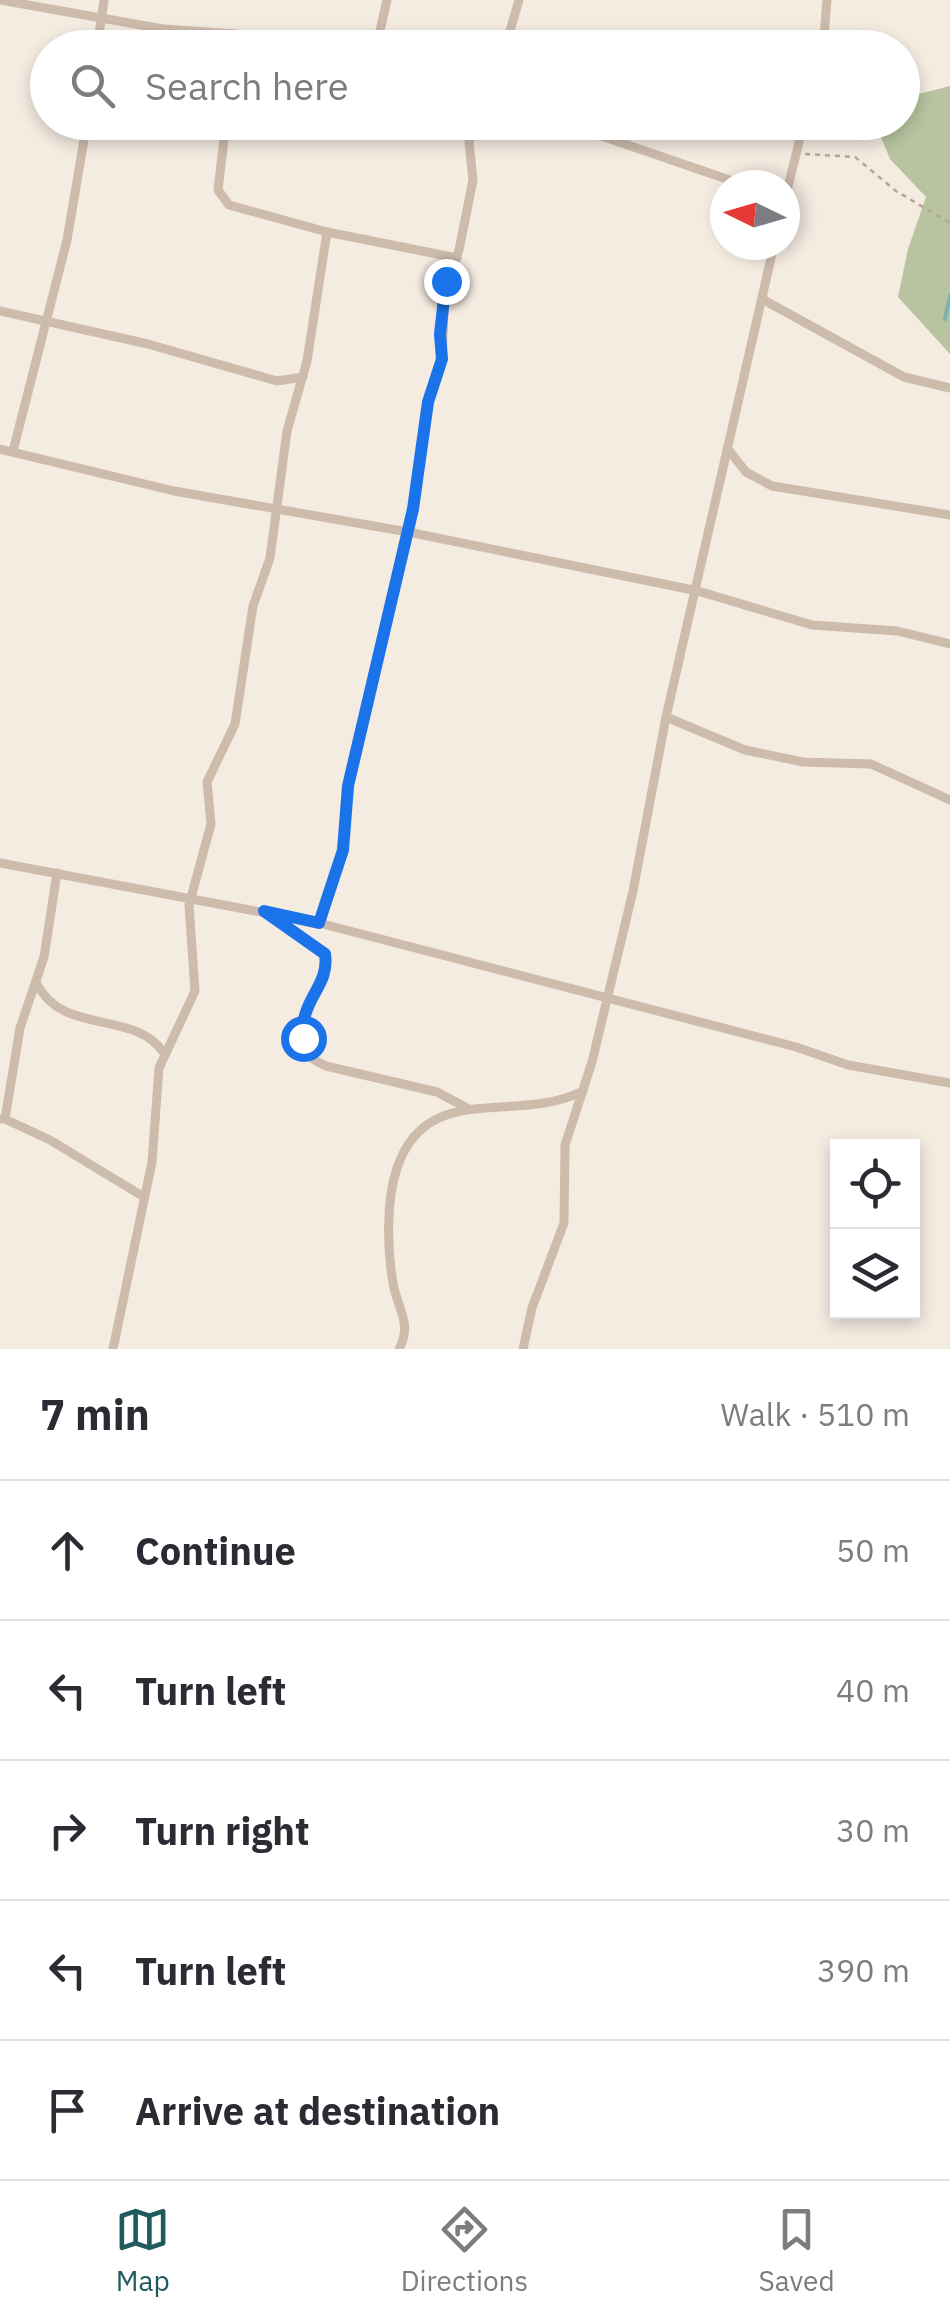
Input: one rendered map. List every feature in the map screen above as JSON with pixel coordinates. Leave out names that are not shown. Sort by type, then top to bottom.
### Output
[{"type":"street","points":[[0,0],[178,30]]},
{"type":"street","points":[[100,30],[104,0]]},
{"type":"street","points":[[380,30],[387,0]]},
{"type":"street","points":[[510,30],[519,0]]},
{"type":"street","points":[[825,30],[828,0]]},
{"type":"street","points":[[13,451],[74,206],[83,140]]},
{"type":"street","points":[[223,140],[218,178],[222,198],[236,210],[457,258]]},
{"type":"street","points":[[319,923],[343,850],[348,786],[408,532],[428,402],[442,359],[440,334],[446,281],[457,258],[473,180],[470,140]]},
{"type":"street","points":[[613,140],[710,173]]},
{"type":"street","points":[[793,170],[801,140]]},
{"type":"street","points":[[112,1349],[144,1197],[164,1053],[180,1029],[195,990],[190,956],[191,898],[211,824],[207,782],[236,724],[253,606],[268,570],[287,431],[302,377],[327,232]]},
{"type":"street","points":[[524,1349],[532,1308],[564,1224],[565,1145],[607,998],[666,717],[771,260]]},
{"type":"street","points":[[762,298],[904,377],[950,388]]},
{"type":"street","points":[[0,310],[277,381],[302,377]]},
{"type":"street","points":[[0,448],[276,511],[408,532],[698,590],[786,619],[859,631],[898,630],[950,644]]},
{"type":"street","points":[[727,448],[746,472],[772,486],[950,515]]},
{"type":"street","points":[[666,717],[745,750],[803,762],[871,764],[950,800]]},
{"type":"street","points":[[0,863],[319,923],[796,1047],[848,1065],[950,1083]]},
{"type":"street","points":[[57,874],[37,984],[20,1028],[2,1119],[50,1140],[144,1197]]},
{"type":"street","points":[[264,911],[325,954],[325,976],[302,1012],[303,1038],[312,1058],[326,1066],[446,1095],[469,1108]]},
{"type":"street","points":[[37,984],[57,1008],[147,1033],[164,1053]]},
{"type":"street","points":[[399,1349],[406,1329],[392,1272],[395,1174],[419,1133],[440,1116],[469,1108],[542,1107],[583,1091]]},
{"type":"path","points":[[798,154],[855,157],[896,191],[950,223]]},
{"type":"green space","points":[[950,86],[950,354],[898,297],[908,249],[926,197],[890,159],[882,140],[920,140],[920,94]]},
{"type":"waterway","points":[[945,319],[950,296]]},
{"type":"route","points":[[303,1038],[302,1012],[325,976],[325,954],[264,911],[319,923],[343,850],[348,786],[408,532],[426,436],[428,402],[442,359],[440,334],[446,281]]}]
